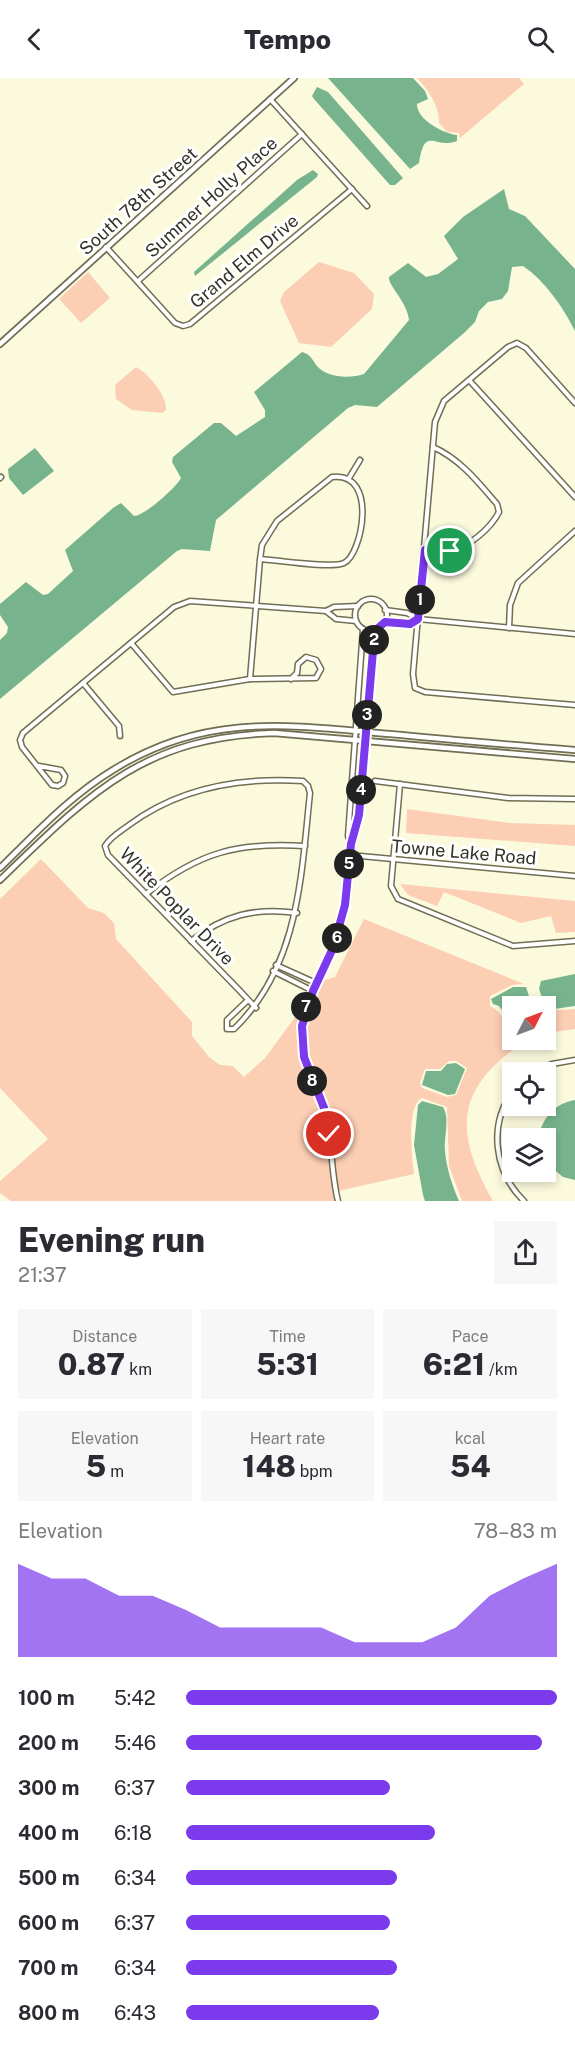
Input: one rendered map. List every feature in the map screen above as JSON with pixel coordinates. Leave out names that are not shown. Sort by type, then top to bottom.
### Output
[{"type":"street","name":"South 78th Street","points":[[0,344],[294,78]]},
{"type":"street","points":[[270,99],[367,206]]},
{"type":"street","name":"Summer Holly Place","points":[[138,281],[302,134]]},
{"type":"street","name":"Grand Elm Drive","points":[[106,247],[175,322],[183,326],[190,324],[352,189]]},
{"type":"street","points":[[575,403],[526,348],[517,344],[508,347],[444,401],[435,422],[413,674],[415,688],[425,692],[575,705]]},
{"type":"street","points":[[470,380],[575,497]]},
{"type":"street","points":[[425,550],[450,551],[466,545],[495,519],[499,512],[497,504],[450,454],[433,447]]},
{"type":"street","points":[[349,478],[360,460]]},
{"type":"street","points":[[250,679],[262,545],[277,521],[326,480],[339,476],[349,478],[359,488],[362,499],[358,547],[351,559],[335,565],[261,559]]},
{"type":"street","points":[[509,628],[510,605],[518,583],[575,531]]},
{"type":"street","points":[[39,766],[61,770],[65,776],[63,783],[58,786],[52,784],[22,747],[20,740],[23,733],[174,608],[190,601],[326,611],[334,607],[358,606],[365,600],[375,600],[386,610],[407,614],[418,619],[575,634]]},
{"type":"street","points":[[356,621],[358,606]]},
{"type":"street","points":[[338,1201],[326,1113],[310,1077],[301,1041],[302,1026],[316,983],[341,927],[351,844],[359,815],[376,630],[385,622],[386,610]]},
{"type":"street","points":[[326,611],[336,619],[356,621],[363,629],[376,630]]},
{"type":"street","points":[[385,622],[410,624],[418,619]]},
{"type":"street","points":[[351,844],[348,836],[363,629]]},
{"type":"street","points":[[131,643],[173,692],[250,679],[291,679],[316,678],[321,669],[316,660],[306,657],[298,664],[297,673],[291,679]]},
{"type":"street","points":[[83,682],[119,726],[120,736]]},
{"type":"street","points":[[0,868],[72,800],[114,768],[196,734],[243,726],[301,725],[575,750]]},
{"type":"street","points":[[1,877],[99,789],[139,765],[188,745],[243,734],[274,733],[355,738],[575,759]]},
{"type":"street","points":[[516,753],[517,745]]},
{"type":"street","points":[[135,758],[139,765]]},
{"type":"street","name":"White Poplar Drive","points":[[248,1000],[227,1020],[227,1029],[234,1029],[256,1008],[297,913],[310,793],[303,781],[243,781],[195,791],[156,808],[105,846],[108,855],[256,1008]]},
{"type":"street","points":[[375,781],[508,798],[575,799]]},
{"type":"street","points":[[400,784],[391,886],[398,899],[405,904],[513,946],[575,941]]},
{"type":"street","points":[[146,894],[170,875],[200,859],[231,848],[266,844],[304,846]]},
{"type":"street","name":"Towne Lake Road","points":[[350,855],[575,876]]},
{"type":"street","points":[[191,941],[206,929],[237,914],[257,910],[297,913]]},
{"type":"street","points":[[276,965],[316,983]]},
{"type":"street","points":[[273,971],[313,991]]},
{"type":"street","points":[[295,982],[299,975]]},
{"type":"street","points":[[556,1063],[575,1060]]},
{"type":"street","points":[[502,1115],[499,1121],[497,1147],[506,1179],[524,1201]]},
{"type":"shaded area","points":[[328,78],[413,78],[425,91],[428,99],[417,104],[421,115],[438,129],[457,135],[457,141],[443,143],[428,141],[421,151],[419,163],[410,169]]},
{"type":"shaded area","points":[[417,78],[519,78],[524,84],[460,138],[459,133],[447,132],[439,123],[433,99]]},
{"type":"shaded area","points":[[317,87],[328,92],[403,178],[395,185],[390,185],[314,99],[312,96]]},
{"type":"shaded area","points":[[313,170],[318,174],[317,177],[195,276],[194,272],[297,180]]},
{"type":"shaded area","points":[[504,189],[509,209],[525,216],[575,269],[575,331],[559,304],[539,279],[523,266],[512,267],[508,291],[502,299],[488,302],[479,311],[475,322],[464,333],[377,407],[355,405],[348,408],[216,520],[210,551],[182,549],[177,551],[0,699],[0,640],[7,633],[8,627],[0,615],[0,604],[26,582],[43,595],[48,594],[73,571],[65,550],[113,508],[121,503],[134,516],[159,501],[181,478],[172,462],[173,457],[214,423],[221,423],[236,436],[265,417],[265,410],[254,392],[302,352],[309,355],[326,373],[345,377],[364,374],[409,320],[408,313],[391,285],[389,277],[408,263],[426,277],[438,274],[458,259],[444,236],[463,217]]},
{"type":"shaded area","points":[[319,262],[354,273],[374,294],[372,309],[331,347],[299,343],[280,301],[284,292]]},
{"type":"shaded area","points":[[88,272],[110,298],[81,323],[59,299]]},
{"type":"shaded area","points":[[136,367],[151,380],[164,398],[166,410],[162,413],[132,410],[116,399],[115,385]]},
{"type":"shaded area","points":[[35,448],[54,471],[23,495],[9,478],[8,469]]},
{"type":"shaded area","points":[[407,809],[510,823],[575,825],[575,846],[406,833]]},
{"type":"shaded area","points":[[41,859],[88,908],[104,913],[114,923],[116,939],[192,1022],[192,1036],[209,1057],[220,1065],[233,1066],[244,1077],[265,1058],[304,1005],[299,1026],[301,1058],[324,1114],[335,1201],[11,1201],[0,1193],[0,1181],[48,1139],[0,1088],[0,899]]},
{"type":"shaded area","points":[[400,884],[575,901],[575,932],[556,933],[551,916],[521,923],[444,892],[437,906],[408,895]]},
{"type":"shaded area","points":[[364,919],[524,984],[512,985],[490,996],[490,1006],[502,1017],[502,1050],[513,1050],[486,1075],[474,1092],[468,1111],[467,1131],[471,1152],[493,1201],[462,1201],[449,1166],[447,1107],[422,1098],[417,1103],[412,1121],[411,1145],[414,1174],[338,1191],[329,1113],[313,1076],[304,1040],[309,1008],[322,981],[335,977]],"holes":[[[449,1061],[456,1061],[467,1068],[456,1095],[447,1097],[422,1088],[420,1083],[425,1069],[440,1069]]]},
{"type":"shaded area","points":[[575,974],[575,1006],[556,1009],[556,996],[541,996],[539,989],[541,981]]},
{"type":"shaded area","points":[[513,987],[526,987],[529,996],[502,996],[502,1010],[493,1004],[491,999]]},
{"type":"shaded area","points":[[575,1009],[575,1029],[556,1032],[556,1010]]},
{"type":"shaded area","points":[[456,1063],[465,1069],[455,1094],[448,1095],[422,1085],[426,1071],[441,1071],[447,1064]]},
{"type":"shaded area","points":[[575,1100],[575,1180],[563,1177],[556,1171],[556,1128],[541,1128],[548,1116],[556,1116],[556,1108]]},
{"type":"shaded area","points":[[422,1101],[443,1107],[445,1111],[446,1156],[459,1201],[425,1201],[414,1145],[418,1105]]},
{"type":"route","points":[[329,1134],[322,1100],[310,1077],[304,1057],[301,1041],[302,1026],[306,1008],[341,927],[351,844],[359,815],[374,639],[376,630],[385,622],[410,624],[418,619],[425,550],[450,551]]}]
